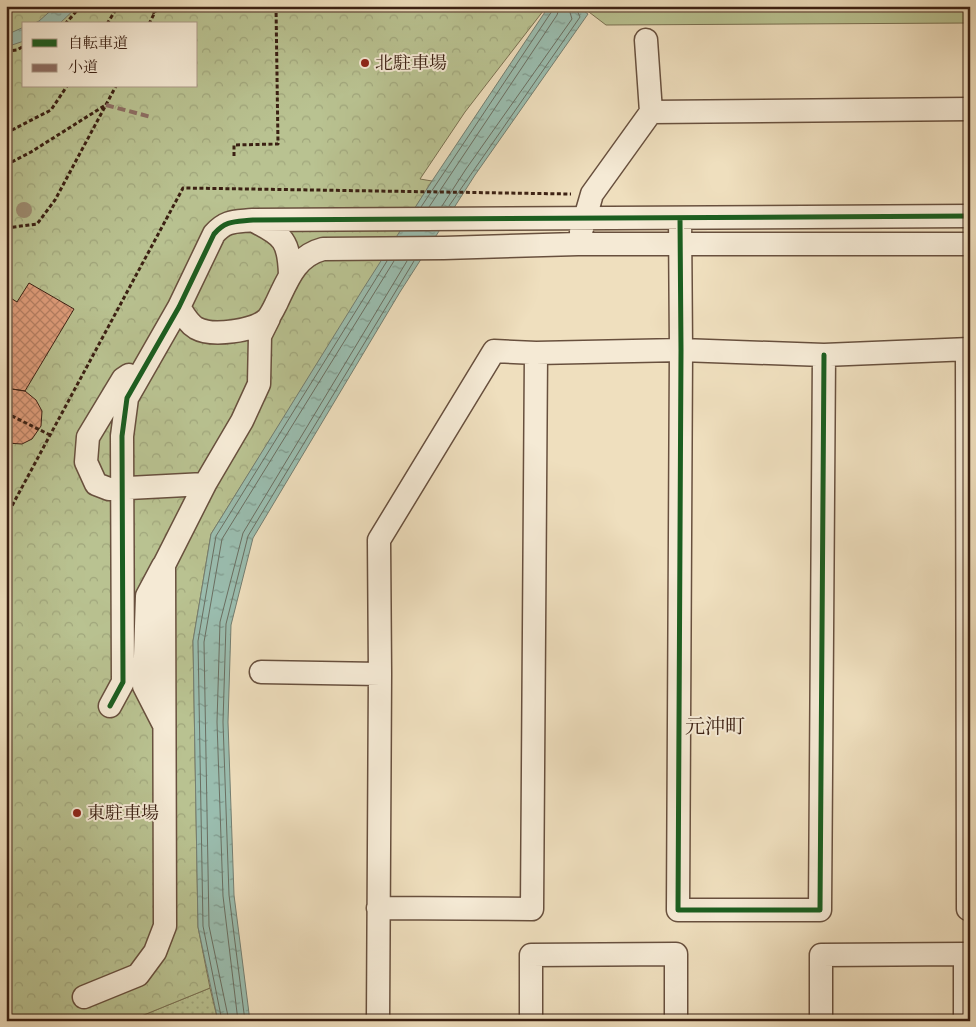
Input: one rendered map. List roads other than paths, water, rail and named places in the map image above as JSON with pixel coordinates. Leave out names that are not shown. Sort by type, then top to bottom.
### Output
[{"type":"street","points":[[578,244],[584,217],[592,194],[651,112],[646,40]]},
{"type":"street","points":[[651,112],[970,109]]},
{"type":"street","points":[[110,706],[123,682],[122,436],[127,398],[180,307],[214,234],[228,222],[253,220],[584,217],[970,216]]},
{"type":"street","points":[[680,218],[678,910],[820,910],[824,355]]},
{"type":"street","points":[[253,220],[275,231],[282,238],[288,251],[290,276]]},
{"type":"street","points":[[298,220],[323,249]]},
{"type":"street","points":[[84,997],[138,975],[156,952],[165,926],[165,728],[144,686],[147,596],[205,484],[242,422],[259,384],[260,336],[290,276],[296,266],[307,256],[323,249],[578,244],[970,244]]},
{"type":"street","points":[[180,307],[190,323],[203,330],[223,332],[243,330],[260,324],[269,318]]},
{"type":"street","points":[[378,1021],[379,540],[494,351],[536,353],[681,350],[824,355],[969,349],[968,909],[970,909]]},
{"type":"street","points":[[378,908],[532,909],[536,353]]},
{"type":"street","points":[[147,364],[123,379],[88,437],[86,462],[96,484],[108,489],[205,484]]},
{"type":"street","points":[[261,672],[380,674]]},
{"type":"street","points":[[531,1021],[531,955],[676,954],[676,1021]]},
{"type":"street","points":[[821,1021],[820,955],[964,954],[965,1021]]},
{"type":"water","points":[[56,6],[78,6],[61,22],[37,22]]},
{"type":"water","points":[[549,6],[577,6],[588,14],[475,175],[400,292],[253,538],[231,625],[228,722],[234,895],[250,1021],[218,1021],[198,927],[193,641],[211,534],[432,181]]},
{"type":"water","points":[[22,28],[22,42],[6,47],[6,35]]},
{"type":"place","name":"北駐車場","points":[[365,63]]},
{"type":"place","name":"東駐車場","points":[[77,813]]},
{"type":"district","name":"元沖町","points":[[715,726]]}]
